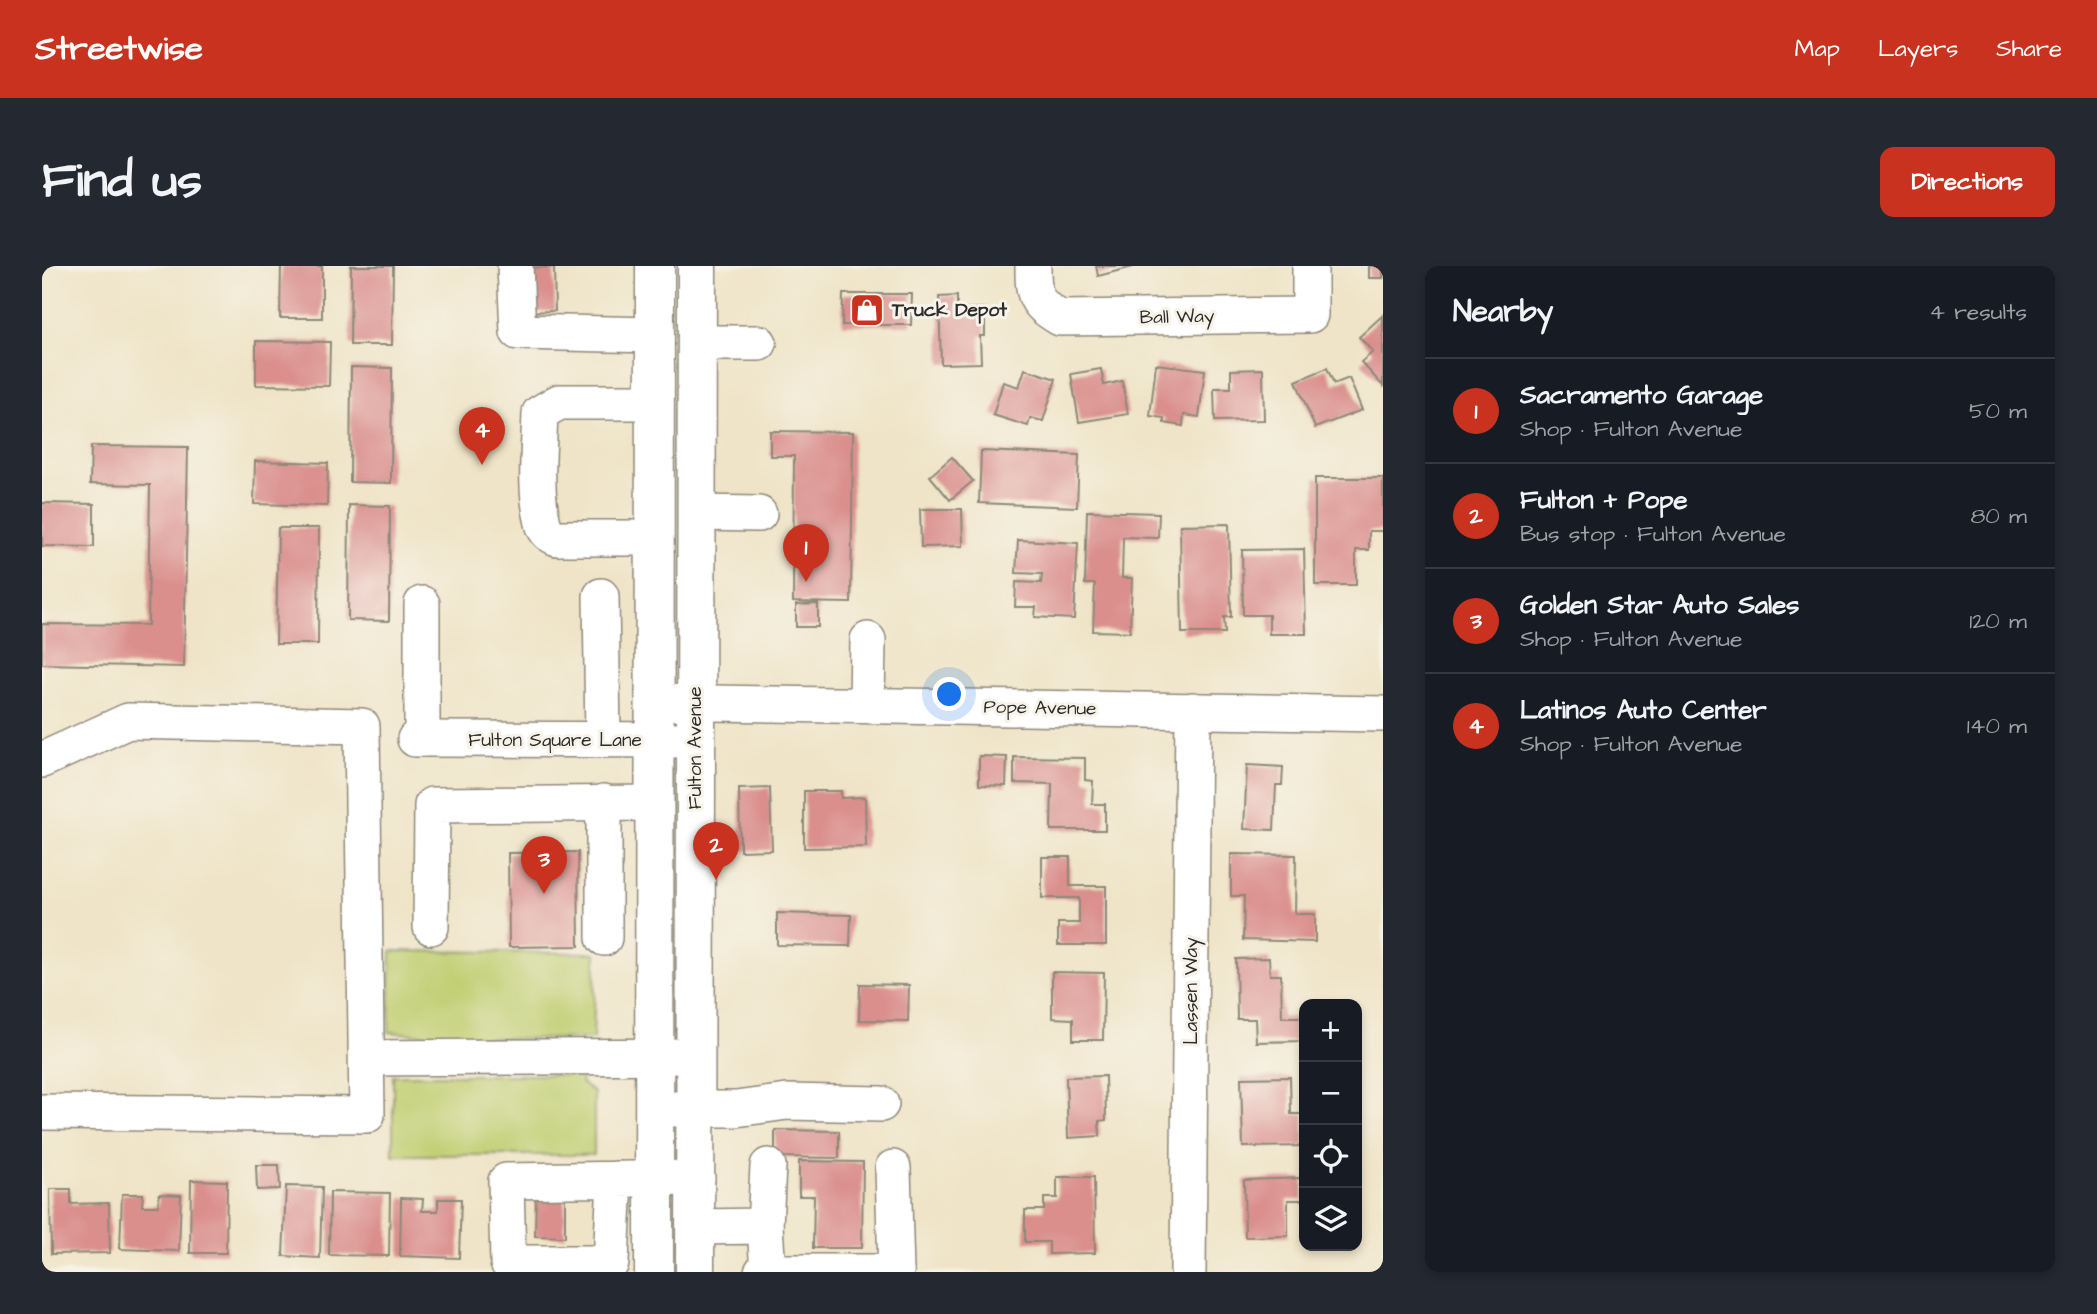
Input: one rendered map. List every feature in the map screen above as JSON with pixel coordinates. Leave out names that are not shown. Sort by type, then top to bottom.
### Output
[{"type":"main road","points":[[654,1272],[655,266]]},
{"type":"main road","name":"Fulton Avenue","points":[[695,1272],[697,266]]},
{"type":"street","points":[[516,266],[518,332],[655,335]]},
{"type":"street","name":"Ball Way","points":[[1033,266],[1033,290],[1041,307],[1060,318],[1310,315],[1310,266]]},
{"type":"street","points":[[697,343],[759,343]]},
{"type":"street","points":[[655,401],[559,401],[546,406],[540,412],[539,470],[543,525],[548,534],[557,538],[655,538]]},
{"type":"street","points":[[696,513],[759,514]]},
{"type":"street","points":[[601,596],[603,740]]},
{"type":"street","name":"Fulton Square Lane","points":[[422,604],[418,739],[695,740]]},
{"type":"street","points":[[867,640],[867,705]]},
{"type":"street","name":"Pope Avenue","points":[[654,702],[1383,714]]},
{"type":"street","name":"Lassen Way","points":[[1188,1272],[1193,710]]},
{"type":"street","points":[[42,760],[128,721],[362,726],[368,1115],[42,1112]]},
{"type":"street","points":[[604,802],[604,938]]},
{"type":"street","points":[[431,927],[432,805],[654,803]]},
{"type":"street","points":[[367,1058],[696,1056]]},
{"type":"street","points":[[654,1109],[697,1110],[787,1102],[881,1104]]},
{"type":"street","points":[[768,1166],[765,1226],[768,1272]]},
{"type":"street","points":[[762,1272],[896,1271],[893,1168]]},
{"type":"street","points":[[615,1179],[697,1178]]},
{"type":"street","points":[[696,1227],[765,1226]]},
{"type":"green space","points":[[391,951],[596,953],[593,1039],[463,1038],[389,1032]]},
{"type":"green space","points":[[393,1075],[581,1075],[581,1083],[594,1093],[594,1155],[393,1155]]},
{"type":"building","points":[[281,266],[322,266],[322,318],[280,318]]},
{"type":"building","points":[[351,266],[393,266],[392,345],[350,345]]},
{"type":"building","points":[[1096,266],[1133,266],[1133,267],[1098,276]]},
{"type":"building","points":[[1369,266],[1383,266],[1383,278],[1369,278]]},
{"type":"building","points":[[554,267],[555,311],[525,312],[524,268]]},
{"type":"building","points":[[843,294],[912,294],[911,325],[842,325]]},
{"type":"building","points":[[957,296],[957,309],[985,308],[985,336],[980,336],[981,363],[941,364],[939,297]]},
{"type":"building","points":[[1383,315],[1383,386],[1361,362],[1373,352],[1359,337]]},
{"type":"building","points":[[256,341],[330,342],[329,386],[256,385]]},
{"type":"building","points":[[1156,364],[1205,370],[1199,417],[1184,415],[1183,426],[1164,423],[1164,418],[1150,416]]},
{"type":"building","points":[[351,367],[392,368],[391,483],[350,482]]},
{"type":"building","points":[[1327,368],[1334,384],[1349,378],[1362,410],[1315,428],[1296,381]]},
{"type":"building","points":[[1025,369],[1056,379],[1043,421],[1030,418],[1028,426],[993,415],[1003,382],[1019,387]]},
{"type":"building","points":[[1101,369],[1104,385],[1122,381],[1128,414],[1079,422],[1071,374]]},
{"type":"building","points":[[1263,369],[1264,420],[1215,421],[1214,388],[1231,388],[1231,370]]},
{"type":"building","points":[[770,431],[853,432],[851,603],[793,602],[794,456],[770,456]]},
{"type":"building","points":[[91,446],[188,447],[184,667],[42,664],[42,624],[148,625],[150,485],[90,484]]},
{"type":"building","points":[[981,451],[1079,455],[1077,507],[979,503]]},
{"type":"building","points":[[952,457],[973,481],[950,500],[930,476]]},
{"type":"building","points":[[255,461],[328,463],[327,506],[254,504]]},
{"type":"building","points":[[1315,478],[1383,478],[1383,531],[1369,531],[1369,550],[1356,550],[1356,585],[1315,585]]},
{"type":"building","points":[[42,503],[94,504],[94,547],[42,546]]},
{"type":"building","points":[[349,505],[390,506],[389,621],[348,620]]},
{"type":"building","points":[[920,509],[962,509],[963,546],[921,547]]},
{"type":"building","points":[[1087,511],[1159,513],[1158,538],[1123,537],[1122,578],[1132,578],[1130,632],[1093,631],[1095,584],[1085,584]]},
{"type":"building","points":[[1229,524],[1231,617],[1224,617],[1225,633],[1182,633],[1180,525]]},
{"type":"building","points":[[278,528],[319,528],[318,644],[276,644]]},
{"type":"building","points":[[1018,540],[1078,543],[1074,619],[1035,617],[1036,607],[1015,607],[1016,582],[1041,583],[1042,574],[1016,573]]},
{"type":"building","points":[[1304,549],[1306,634],[1269,634],[1269,615],[1243,615],[1242,550]]},
{"type":"building","points":[[818,604],[818,627],[796,627],[796,605]]},
{"type":"building","points":[[979,756],[1007,757],[1006,786],[979,785]]},
{"type":"building","points":[[1014,757],[1085,758],[1085,780],[1093,781],[1092,804],[1105,804],[1105,830],[1051,830],[1052,784],[1014,783]]},
{"type":"building","points":[[1247,765],[1283,767],[1282,785],[1276,785],[1274,830],[1244,829]]},
{"type":"building","points":[[770,788],[772,850],[740,851],[739,789]]},
{"type":"building","points":[[804,791],[841,791],[841,798],[865,797],[866,847],[804,848]]},
{"type":"building","points":[[578,852],[579,946],[509,947],[508,853]]},
{"type":"building","points":[[1231,854],[1296,855],[1295,914],[1315,914],[1315,942],[1243,940],[1244,896],[1231,896]]},
{"type":"building","points":[[1042,857],[1070,857],[1070,886],[1106,886],[1106,945],[1058,945],[1058,923],[1079,923],[1079,898],[1042,898]]},
{"type":"building","points":[[777,913],[851,915],[850,946],[777,945]]},
{"type":"building","points":[[1269,958],[1270,975],[1281,975],[1282,1017],[1299,1017],[1299,1041],[1256,1042],[1255,1019],[1237,1019],[1236,959]]},
{"type":"building","points":[[1052,972],[1104,973],[1103,1040],[1073,1040],[1073,1019],[1052,1018]]},
{"type":"building","points":[[860,984],[909,985],[908,1021],[859,1020]]},
{"type":"building","points":[[1105,1076],[1106,1120],[1099,1121],[1100,1136],[1068,1138],[1066,1077]]},
{"type":"building","points":[[1290,1077],[1291,1114],[1299,1114],[1299,1146],[1243,1147],[1241,1078]]},
{"type":"building","points":[[775,1130],[839,1131],[839,1158],[775,1157]]},
{"type":"building","points":[[799,1161],[863,1162],[862,1248],[813,1248],[814,1196],[799,1196]]},
{"type":"building","points":[[256,1165],[279,1165],[280,1189],[257,1190]]},
{"type":"building","points":[[1057,1177],[1094,1177],[1095,1253],[1049,1254],[1049,1242],[1025,1242],[1025,1210],[1044,1210],[1044,1198],[1057,1198]]},
{"type":"building","points":[[1299,1178],[1299,1200],[1288,1200],[1288,1236],[1245,1237],[1244,1180]]},
{"type":"building","points":[[191,1180],[227,1181],[226,1253],[190,1253]]},
{"type":"building","points":[[286,1186],[322,1187],[320,1258],[283,1256]]},
{"type":"building","points":[[50,1189],[71,1189],[71,1204],[109,1203],[110,1253],[51,1254]]},
{"type":"building","points":[[536,1189],[565,1189],[565,1237],[535,1236]]},
{"type":"building","points":[[330,1192],[390,1193],[389,1256],[329,1255]]},
{"type":"building","points":[[122,1194],[143,1194],[142,1206],[158,1206],[159,1194],[181,1195],[179,1251],[120,1249]]},
{"type":"building","points":[[401,1198],[423,1199],[422,1211],[438,1211],[438,1199],[461,1199],[459,1258],[400,1256]]},
{"type":"place","name":"Truck Depot","points":[[867,310]]},
{"type":"place","name":"Latinos Auto Center","points":[[482,465]]},
{"type":"place","name":"Sacramento Garage","points":[[806,582]]},
{"type":"place","name":"Fulton + Pope","points":[[716,880]]},
{"type":"place","name":"Golden Star Auto Sales","points":[[544,894]]}]
